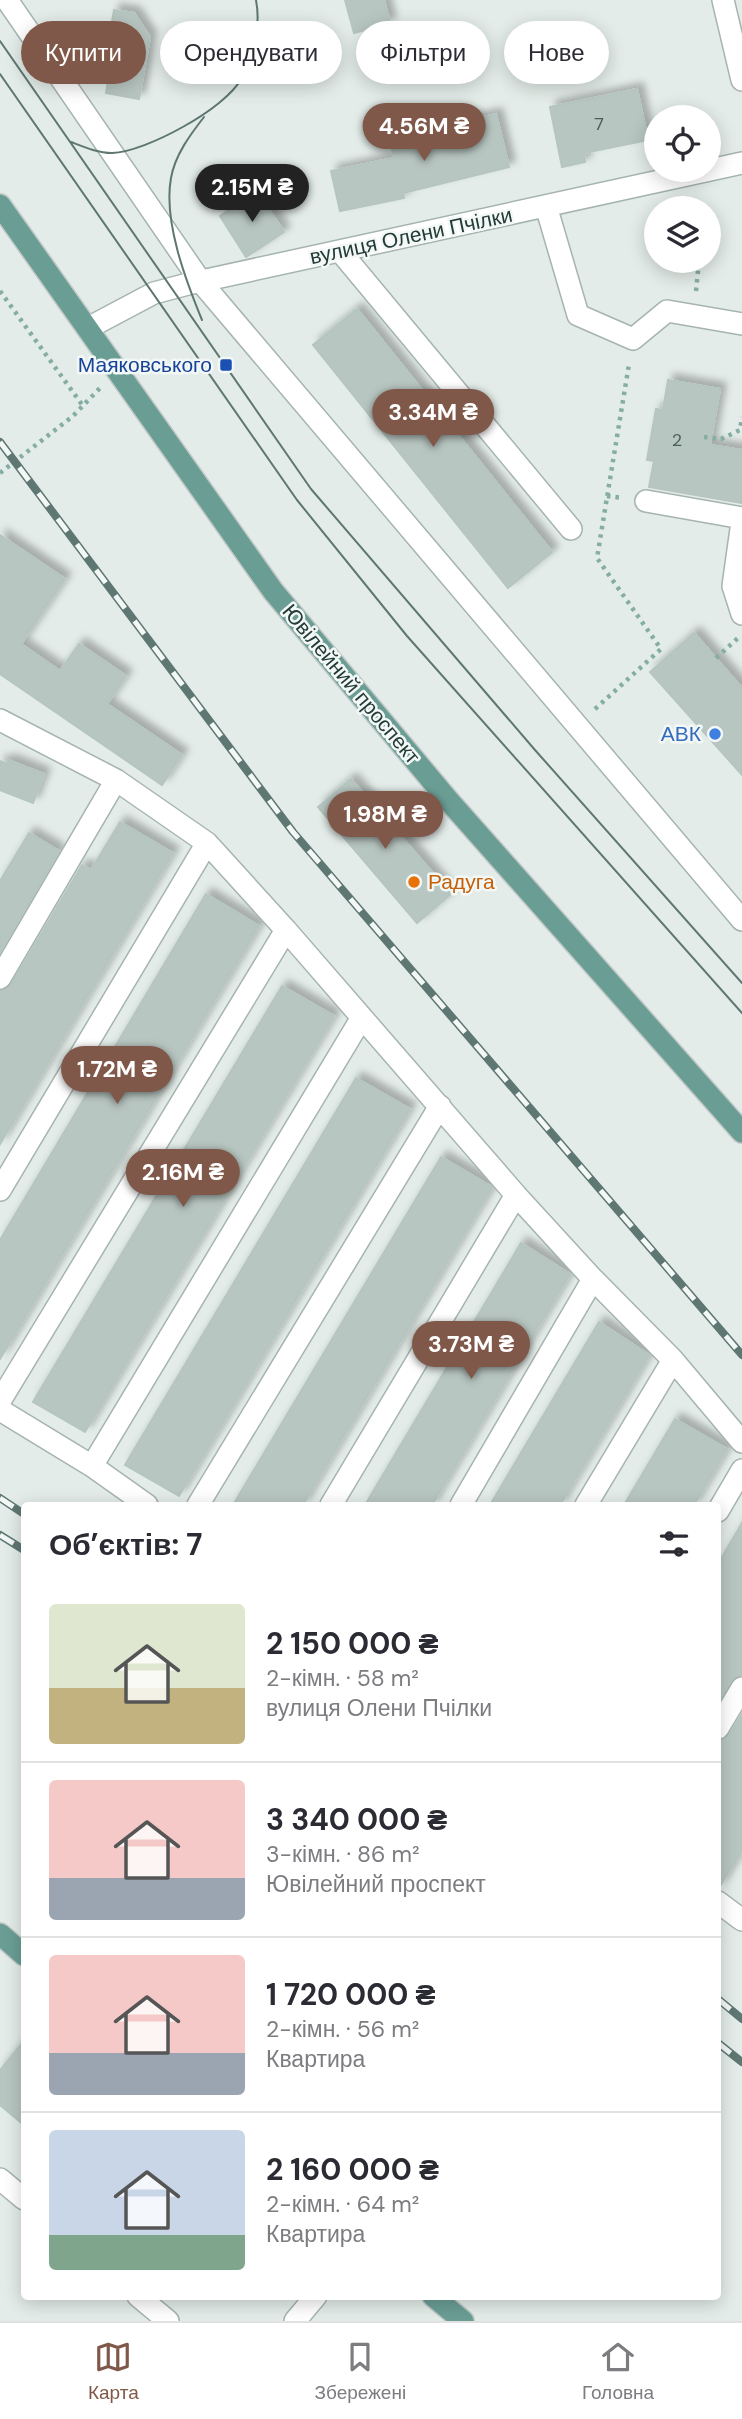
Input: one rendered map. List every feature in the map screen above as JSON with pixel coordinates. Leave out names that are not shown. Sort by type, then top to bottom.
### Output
[{"type":"main road","name":"Ювілейний проспект","points":[[0,205],[274,591],[449,801],[742,1132]]},
{"type":"main road","points":[[1,1938],[21,1953]]},
{"type":"main road","points":[[438,2300],[463,2321]]},
{"type":"street","points":[[6,0],[201,282],[742,920]]},
{"type":"street","points":[[723,0],[742,80]]},
{"type":"street","name":"вулиця Олени Пчілки","points":[[88,328],[154,293],[742,163]]},
{"type":"street","points":[[546,206],[578,316],[633,338],[667,311],[742,324]]},
{"type":"street","points":[[340,251],[571,529]]},
{"type":"street","points":[[646,501],[742,520],[733,586],[742,614]]},
{"type":"street","points":[[0,720],[116,780],[207,843],[516,1195],[593,1279],[673,1360],[742,1442]]},
{"type":"street","points":[[0,978],[116,780]]},
{"type":"street","points":[[0,1190],[207,843]]},
{"type":"street","points":[[0,1401],[286,930]]},
{"type":"street","points":[[92,1466],[361,1019]]},
{"type":"street","points":[[200,1502],[440,1106]]},
{"type":"street","points":[[333,1502],[516,1195]]},
{"type":"street","points":[[463,1502],[593,1279]]},
{"type":"street","points":[[588,1502],[673,1360]]},
{"type":"street","points":[[0,1410],[92,1466],[143,1502]]},
{"type":"street","points":[[721,1506],[742,1470]]},
{"type":"street","points":[[721,1723],[742,1688]]},
{"type":"street","points":[[721,1904],[740,1913]]},
{"type":"street","points":[[143,2300],[168,2321]]},
{"type":"street","points":[[295,2321],[313,2300]]},
{"type":"path","points":[[0,291],[83,406]]},
{"type":"path","points":[[577,725],[661,649],[597,558],[633,338]]},
{"type":"path","points":[[0,473],[83,406],[118,370]]},
{"type":"path","points":[[704,437],[721,439],[740,430],[742,417]]},
{"type":"path","points":[[716,659],[742,635]]},
{"type":"building","points":[[345,0],[384,0],[389,21],[356,21],[354,33]]},
{"type":"building","points":[[114,10],[134,13],[139,21],[112,21]]},
{"type":"building","points":[[146,31],[150,37],[146,60]]},
{"type":"building","points":[[108,84],[142,84],[139,99],[106,93]]},
{"type":"building","points":[[637,89],[644,121],[644,141],[584,153],[585,162],[562,167],[550,107]]},
{"type":"building","points":[[496,114],[509,167],[403,193],[404,198],[340,211],[331,171],[394,158],[390,141]]},
{"type":"building","points":[[257,192],[284,232],[246,257],[220,216]]},
{"type":"building","points":[[357,309],[552,552],[508,588],[313,345]]},
{"type":"building","points":[[668,380],[720,389],[710,445],[742,450],[742,503],[649,487],[654,461],[647,460],[656,409],[663,410]]},
{"type":"building","points":[[0,535],[65,579],[21,644],[60,671],[79,644],[126,676],[107,704],[182,755],[162,785],[0,674]]},
{"type":"building","points":[[694,633],[742,688],[742,775],[650,672]]},
{"type":"building","points":[[8,760],[44,774],[33,803],[0,790],[0,761],[7,764]]},
{"type":"building","points":[[351,779],[451,894],[417,923],[318,807]]},
{"type":"building","points":[[120,822],[173,853],[0,1144],[0,991],[11,985],[82,865],[91,870]]},
{"type":"building","points":[[29,833],[59,851],[0,952],[0,881]]},
{"type":"building","points":[[206,894],[259,926],[0,1359],[0,1240]]},
{"type":"building","points":[[282,986],[334,1016],[85,1432],[33,1402]]},
{"type":"building","points":[[356,1078],[410,1109],[179,1496],[125,1465]]},
{"type":"building","points":[[441,1157],[492,1187],[305,1502],[235,1502]]},
{"type":"building","points":[[521,1243],[570,1274],[434,1502],[367,1502]]},
{"type":"building","points":[[599,1322],[649,1355],[562,1502],[492,1502]]},
{"type":"building","points":[[675,1419],[727,1449],[696,1502],[626,1502]]},
{"type":"building","points":[[742,1523],[742,1675],[731,1681],[721,1698],[721,1559]]},
{"type":"building","points":[[742,1714],[742,1851],[721,1884],[721,1739],[729,1735]]},
{"type":"building","points":[[21,2045],[21,2122],[0,2105],[0,2070]]},
{"type":"tram line","points":[[71,142],[102,152],[127,151],[164,137],[219,103],[241,79],[250,60],[257,30],[256,0]]},
{"type":"tram line","points":[[0,41],[311,489],[535,750],[742,983]]},
{"type":"tram line","points":[[0,74],[297,500],[407,636],[742,1013]]},
{"type":"tram line","points":[[202,320],[178,251],[169,195],[176,161],[188,138],[204,117]]},
{"type":"railway","points":[[0,442],[293,832],[742,1355]]},
{"type":"railway","points":[[0,1498],[21,1512]]},
{"type":"railway","points":[[0,1535],[21,1548]]},
{"type":"railway","points":[[721,2002],[742,2019]]},
{"type":"railway","points":[[721,2045],[742,2062]]},
{"type":"place","name":"Маяковського","points":[[226,365]]},
{"type":"place","name":"АВК","points":[[715,734]]},
{"type":"place","name":"Радуга","points":[[414,882]]}]
